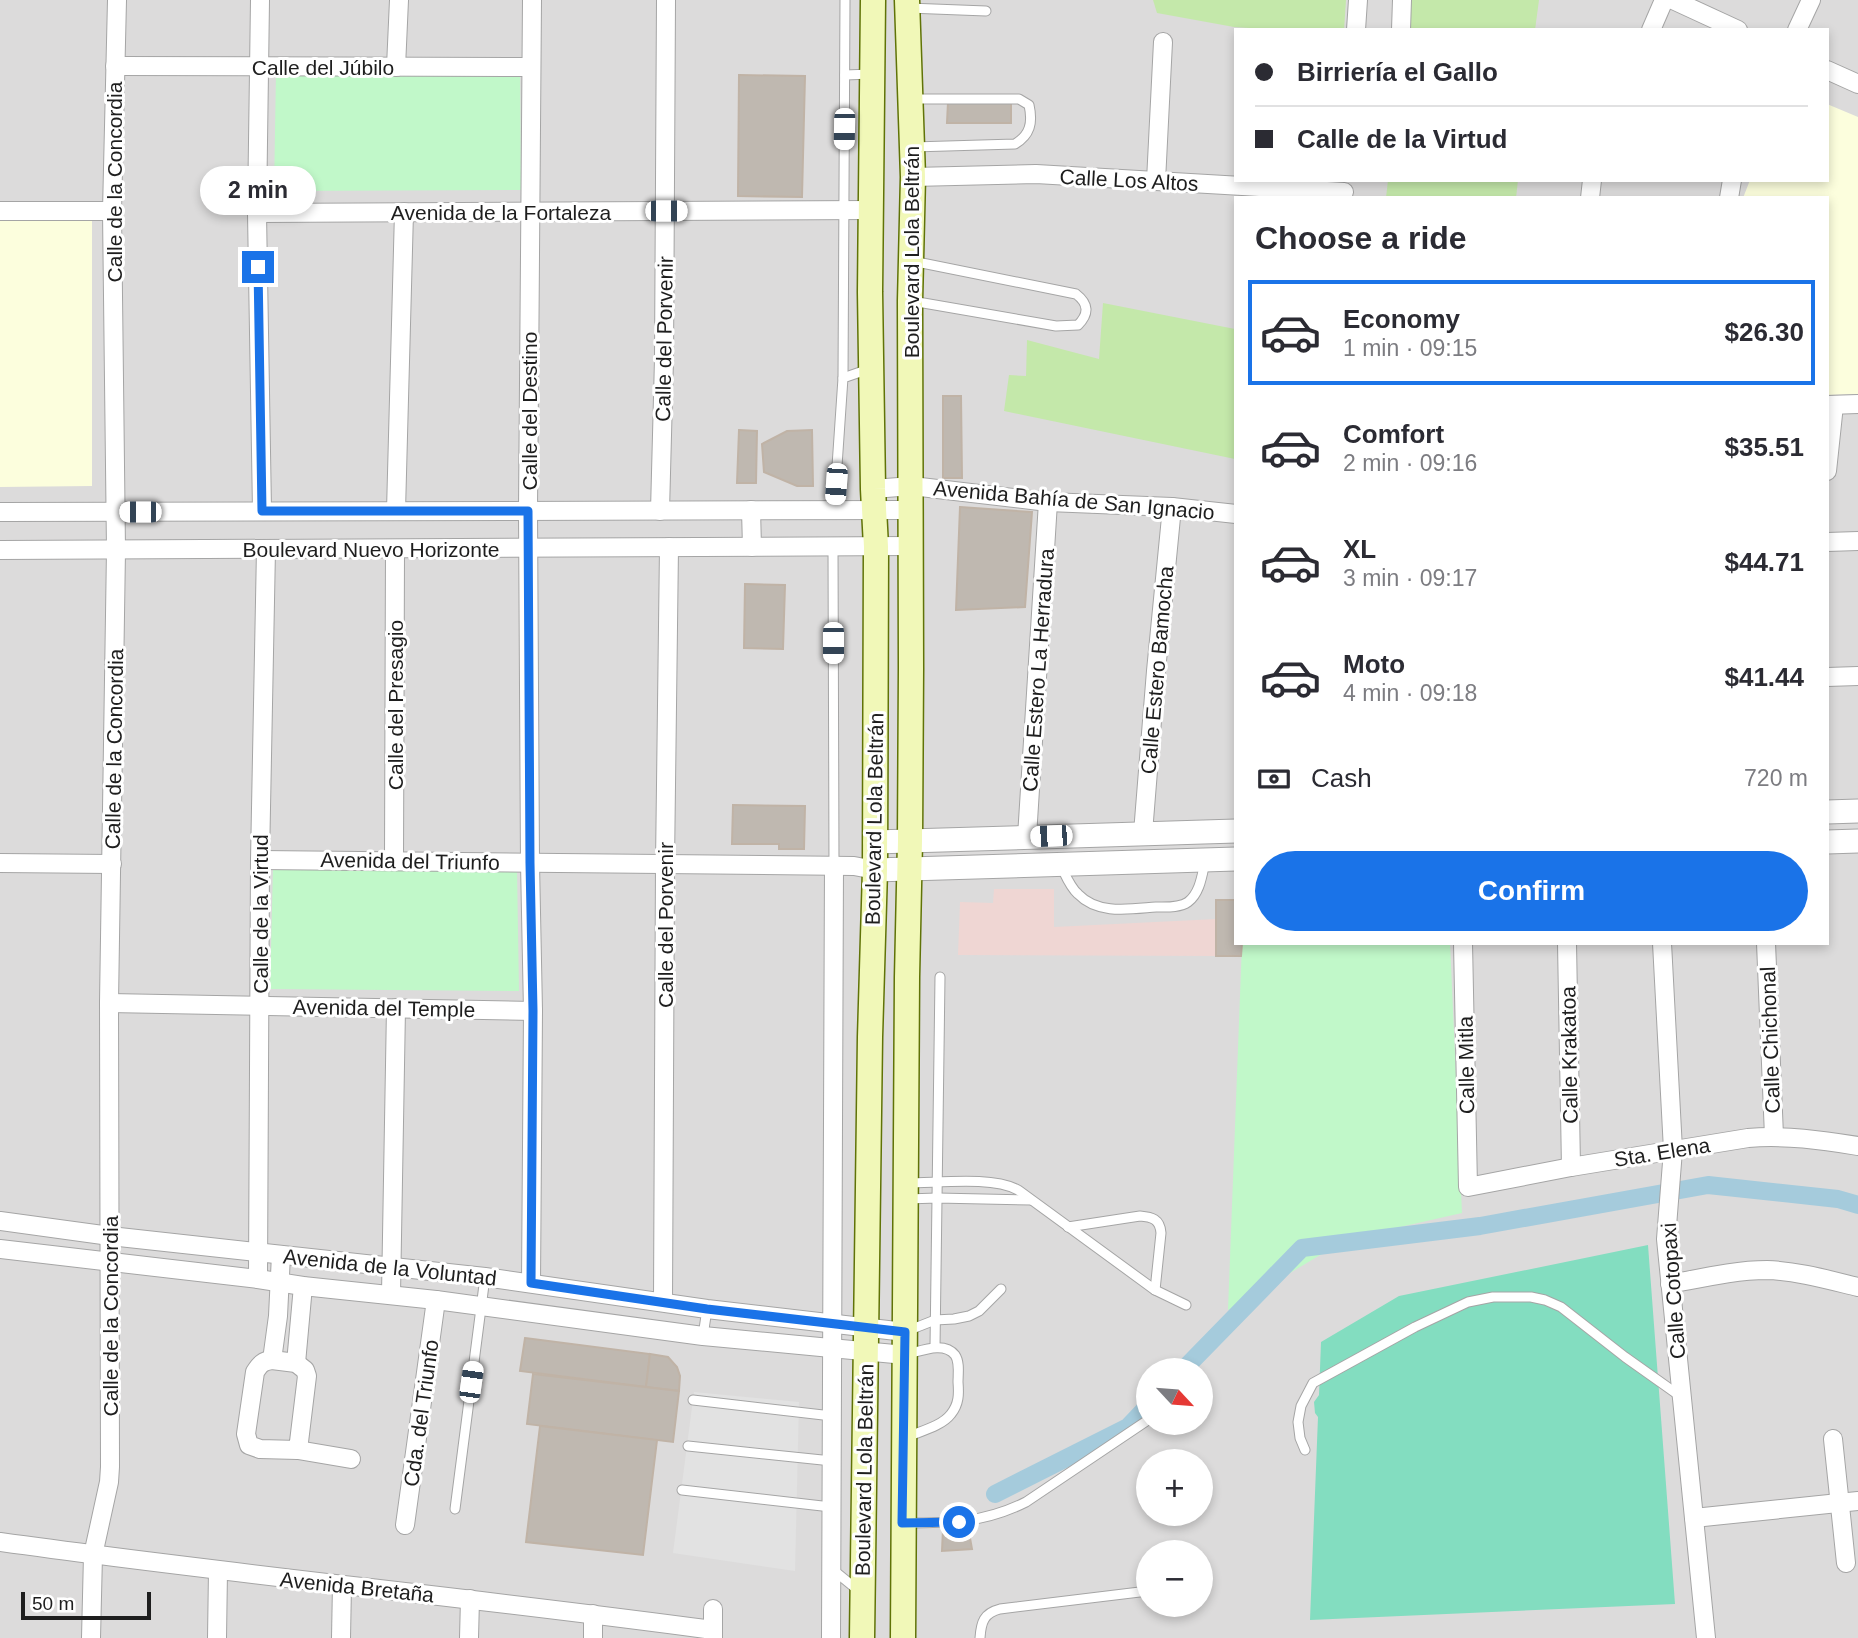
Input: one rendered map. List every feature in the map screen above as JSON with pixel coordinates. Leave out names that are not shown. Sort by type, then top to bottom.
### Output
[{"type":"main road","name":"Boulevard Lola Beltrán","points":[[862,1638],[870,1037],[864,868],[875,842],[876,547],[870,369],[873,0]]},
{"type":"main road","name":"Boulevard Lola Beltrán","points":[[902,1638],[913,177],[907,4]]},
{"type":"street","name":"Calle de la Concordia","points":[[91,1638],[93,1555],[110,1467],[109,1003],[117,550],[112,211],[117,0]]},
{"type":"street","points":[[260,0],[257,213],[262,511]]},
{"type":"street","points":[[396,67],[399,0]]},
{"type":"street","name":"Calle del Destino","points":[[531,0],[528,511],[533,1011],[531,1283]]},
{"type":"street","name":"Calle del Porvenir","points":[[660,510],[666,211],[666,0]]},
{"type":"street","points":[[1356,28],[1358,0]]},
{"type":"street","points":[[1401,28],[1402,0]]},
{"type":"street","points":[[1652,28],[1664,0]]},
{"type":"street","points":[[1673,0],[1734,28]]},
{"type":"street","points":[[1798,28],[1811,0]]},
{"type":"street","points":[[1156,181],[1163,42]]},
{"type":"street","name":"Calle del Júbilo","points":[[115,66],[531,67]]},
{"type":"street","points":[[1829,71],[1858,84]]},
{"type":"street","name":"Calle Los Altos","points":[[913,177],[1036,174],[1347,188]]},
{"type":"street","name":"Avenida de la Fortaleza","points":[[257,213],[870,210]]},
{"type":"street","points":[[0,211],[112,211]]},
{"type":"street","points":[[396,511],[404,212]]},
{"type":"street","points":[[1829,438],[1831,405],[1858,404]]},
{"type":"street","name":"Boulevard Nuevo Horizonte","points":[[0,512],[834,510],[874,499],[912,498]]},
{"type":"street","name":"Avenida Bahía de San Ignacio","points":[[912,498],[1172,507],[1234,514]]},
{"type":"street","name":"Calle Estero La Herradura","points":[[1027,837],[1048,502]]},
{"type":"street","name":"Calle Estero Bamocha","points":[[1143,834],[1172,507]]},
{"type":"street","points":[[751,510],[752,547]]},
{"type":"street","points":[[1829,542],[1858,541]]},
{"type":"street","name":"Boulevard Nuevo Horizonte","points":[[0,550],[910,546]]},
{"type":"street","name":"Calle del Porvenir","points":[[663,1302],[669,547]]},
{"type":"street","name":"Calle de la Virtud","points":[[258,1279],[260,860],[266,549]]},
{"type":"street","name":"Calle del Presagio","points":[[394,861],[396,549]]},
{"type":"street","points":[[1829,677],[1858,676]]},
{"type":"street","points":[[1829,812],[1858,811]]},
{"type":"street","points":[[875,842],[1234,831]]},
{"type":"street","points":[[1829,842],[1858,841]]},
{"type":"street","points":[[864,868],[1234,859]]},
{"type":"street","name":"Avenida del Triunfo","points":[[260,860],[834,865],[864,868]]},
{"type":"street","points":[[0,863],[112,864]]},
{"type":"street","points":[[831,1638],[834,865]]},
{"type":"street","name":"Calle Mitla","points":[[1464,945],[1468,1187]]},
{"type":"street","name":"Calle Krakatoa","points":[[1567,945],[1571,1167]]},
{"type":"street","name":"Calle Cotopaxi","points":[[1662,945],[1673,1150],[1666,1239],[1706,1638]]},
{"type":"street","name":"Calle Chichonal","points":[[1766,945],[1774,1136]]},
{"type":"street","name":"Avenida del Temple","points":[[109,1003],[533,1011]]},
{"type":"street","points":[[391,1294],[396,1009]]},
{"type":"street","name":"Sta. Elena","points":[[1468,1187],[1748,1138],[1800,1137],[1858,1146]]},
{"type":"street","name":"Avenida de la Voluntad","points":[[0,1221],[110,1236],[531,1283],[832,1325],[867,1340],[905,1343]]},
{"type":"street","name":"Avenida de la Voluntad","points":[[0,1249],[303,1286],[391,1294],[703,1336],[832,1349],[867,1340]]},
{"type":"street","points":[[272,1360],[278,1316],[281,1255]]},
{"type":"street","points":[[1670,1284],[1744,1271],[1769,1270],[1858,1287]]},
{"type":"street","points":[[296,1363],[303,1286]]},
{"type":"street","name":"Cda. del Triunfo","points":[[405,1525],[436,1300]]},
{"type":"street","points":[[278,1316],[300,1318]]},
{"type":"street","points":[[298,1450],[307,1376],[302,1366],[296,1363],[264,1361],[255,1372],[246,1434],[249,1445],[260,1449],[298,1450],[351,1459]]},
{"type":"street","points":[[1833,1439],[1846,1563]]},
{"type":"street","points":[[1694,1518],[1858,1501]]},
{"type":"street","name":"Avenida Bretaña","points":[[0,1542],[218,1571],[593,1614],[713,1634]]},
{"type":"street","points":[[217,1638],[218,1571]]},
{"type":"street","points":[[341,1638],[342,1586]]},
{"type":"street","points":[[469,1638],[470,1599]]},
{"type":"street","points":[[713,1609],[713,1634]]},
{"type":"street","points":[[593,1614],[593,1638]]},
{"type":"lane","points":[[834,510],[844,378],[845,0]]},
{"type":"lane","points":[[907,4],[986,11]]},
{"type":"lane","points":[[845,75],[873,74]]},
{"type":"lane","points":[[911,99],[1019,99],[1029,105],[1031,115],[1025,138],[1015,144],[911,147]]},
{"type":"lane","points":[[910,301],[1056,326],[1078,326],[1087,312],[1083,299],[1076,294],[911,261]]},
{"type":"lane","points":[[844,378],[870,369]]},
{"type":"lane","points":[[833,547],[834,865]]},
{"type":"lane","points":[[1060,864],[1079,895],[1090,903],[1107,909],[1123,910],[1181,906],[1189,901],[1200,884],[1206,860]]},
{"type":"lane","points":[[935,1347],[940,977]]},
{"type":"lane","points":[[906,1191],[937,1183],[1001,1183],[1018,1190],[1154,1290],[1185,1306]]},
{"type":"lane","points":[[906,1191],[937,1198],[1031,1200]]},
{"type":"lane","points":[[1068,1227],[1140,1216],[1157,1220],[1161,1233],[1154,1290]]},
{"type":"lane","points":[[454,1509],[485,1277]]},
{"type":"lane","points":[[905,1343],[935,1320],[954,1319],[979,1311],[1001,1289]]},
{"type":"lane","points":[[1305,1450],[1298,1422],[1305,1394],[1313,1382],[1468,1302],[1493,1297],[1531,1297],[1561,1307],[1682,1397]]},
{"type":"lane","points":[[703,1336],[707,1309]]},
{"type":"lane","points":[[902,1439],[945,1420],[957,1404],[959,1394],[955,1355],[948,1350],[905,1343]]},
{"type":"lane","points":[[694,1400],[832,1416]]},
{"type":"lane","points":[[902,1523],[959,1522],[1005,1512],[1026,1502],[1136,1428]]},
{"type":"lane","points":[[688,1446],[832,1461]]},
{"type":"lane","points":[[682,1490],[831,1507]]},
{"type":"lane","points":[[831,1568],[862,1594]]},
{"type":"lane","points":[[980,1638],[984,1620],[990,1612],[1000,1609],[1136,1592]]},
{"type":"shaded area","points":[[0,0],[1858,0],[1858,1638],[0,1638]]},
{"type":"shaded area","points":[[1829,105],[1858,117],[1858,394],[1829,395],[1829,196],[1744,196],[1749,182],[1829,182]]},
{"type":"shaded area","points":[[0,213],[92,214],[92,486],[0,487]]},
{"type":"shaded area","points":[[994,889],[1054,889],[1054,927],[1216,919],[1216,956],[958,955],[960,902],[993,903]]},
{"type":"shaded area","points":[[694,1392],[799,1402],[795,1571],[673,1553]]},
{"type":"green space","points":[[1153,0],[1346,0],[1344,28],[1234,27],[1157,13]]},
{"type":"green space","points":[[1409,0],[1539,0],[1535,28],[1405,28]]},
{"type":"green space","points":[[520,69],[521,190],[274,191],[276,72]]},
{"type":"green space","points":[[1388,182],[1518,182],[1516,196],[1386,196]]},
{"type":"green space","points":[[1103,303],[1234,329],[1234,459],[1004,411],[1009,375],[1026,376],[1027,340],[1099,359]]},
{"type":"green space","points":[[273,868],[517,869],[519,991],[270,989]]},
{"type":"green space","points":[[1242,945],[1450,945],[1462,1213],[1347,1239],[1228,1310]]},
{"type":"green space","points":[[1648,1245],[1675,1604],[1310,1620],[1318,1417],[1314,1402],[1319,1395],[1321,1342],[1399,1296]]},
{"type":"building","points":[[739,75],[805,76],[802,197],[738,196]]},
{"type":"building","points":[[948,102],[1011,103],[1011,123],[947,123]]},
{"type":"building","points":[[943,396],[961,396],[962,478],[943,478]]},
{"type":"building","points":[[739,430],[757,431],[756,483],[737,483]]},
{"type":"building","points":[[812,430],[813,486],[797,486],[764,472],[762,444],[787,431]]},
{"type":"building","points":[[960,507],[1032,512],[1025,607],[956,610]]},
{"type":"building","points":[[745,584],[785,585],[783,649],[744,648]]},
{"type":"building","points":[[733,805],[805,806],[804,849],[779,849],[779,844],[732,844]]},
{"type":"building","points":[[1216,900],[1234,900],[1234,945],[1242,945],[1241,956],[1216,956]]},
{"type":"building","points":[[525,1338],[650,1354],[646,1387],[520,1371]]},
{"type":"building","points":[[650,1354],[668,1357],[677,1367],[680,1376],[679,1391],[646,1387]]},
{"type":"building","points":[[533,1374],[679,1391],[673,1442],[527,1424]]},
{"type":"building","points":[[540,1426],[657,1440],[643,1555],[526,1542]]},
{"type":"building","points":[[968,1527],[972,1549],[942,1551],[943,1529]]},
{"type":"waterway","points":[[1195,1358],[1302,1248],[1480,1226],[1708,1185],[1838,1199],[1858,1205]]},
{"type":"waterway","points":[[995,1494],[1128,1427],[1136,1419]]},
{"type":"route","points":[[258,267],[262,511],[528,511],[533,1011],[531,1283],[707,1309],[905,1332],[902,1523],[959,1522]]}]
